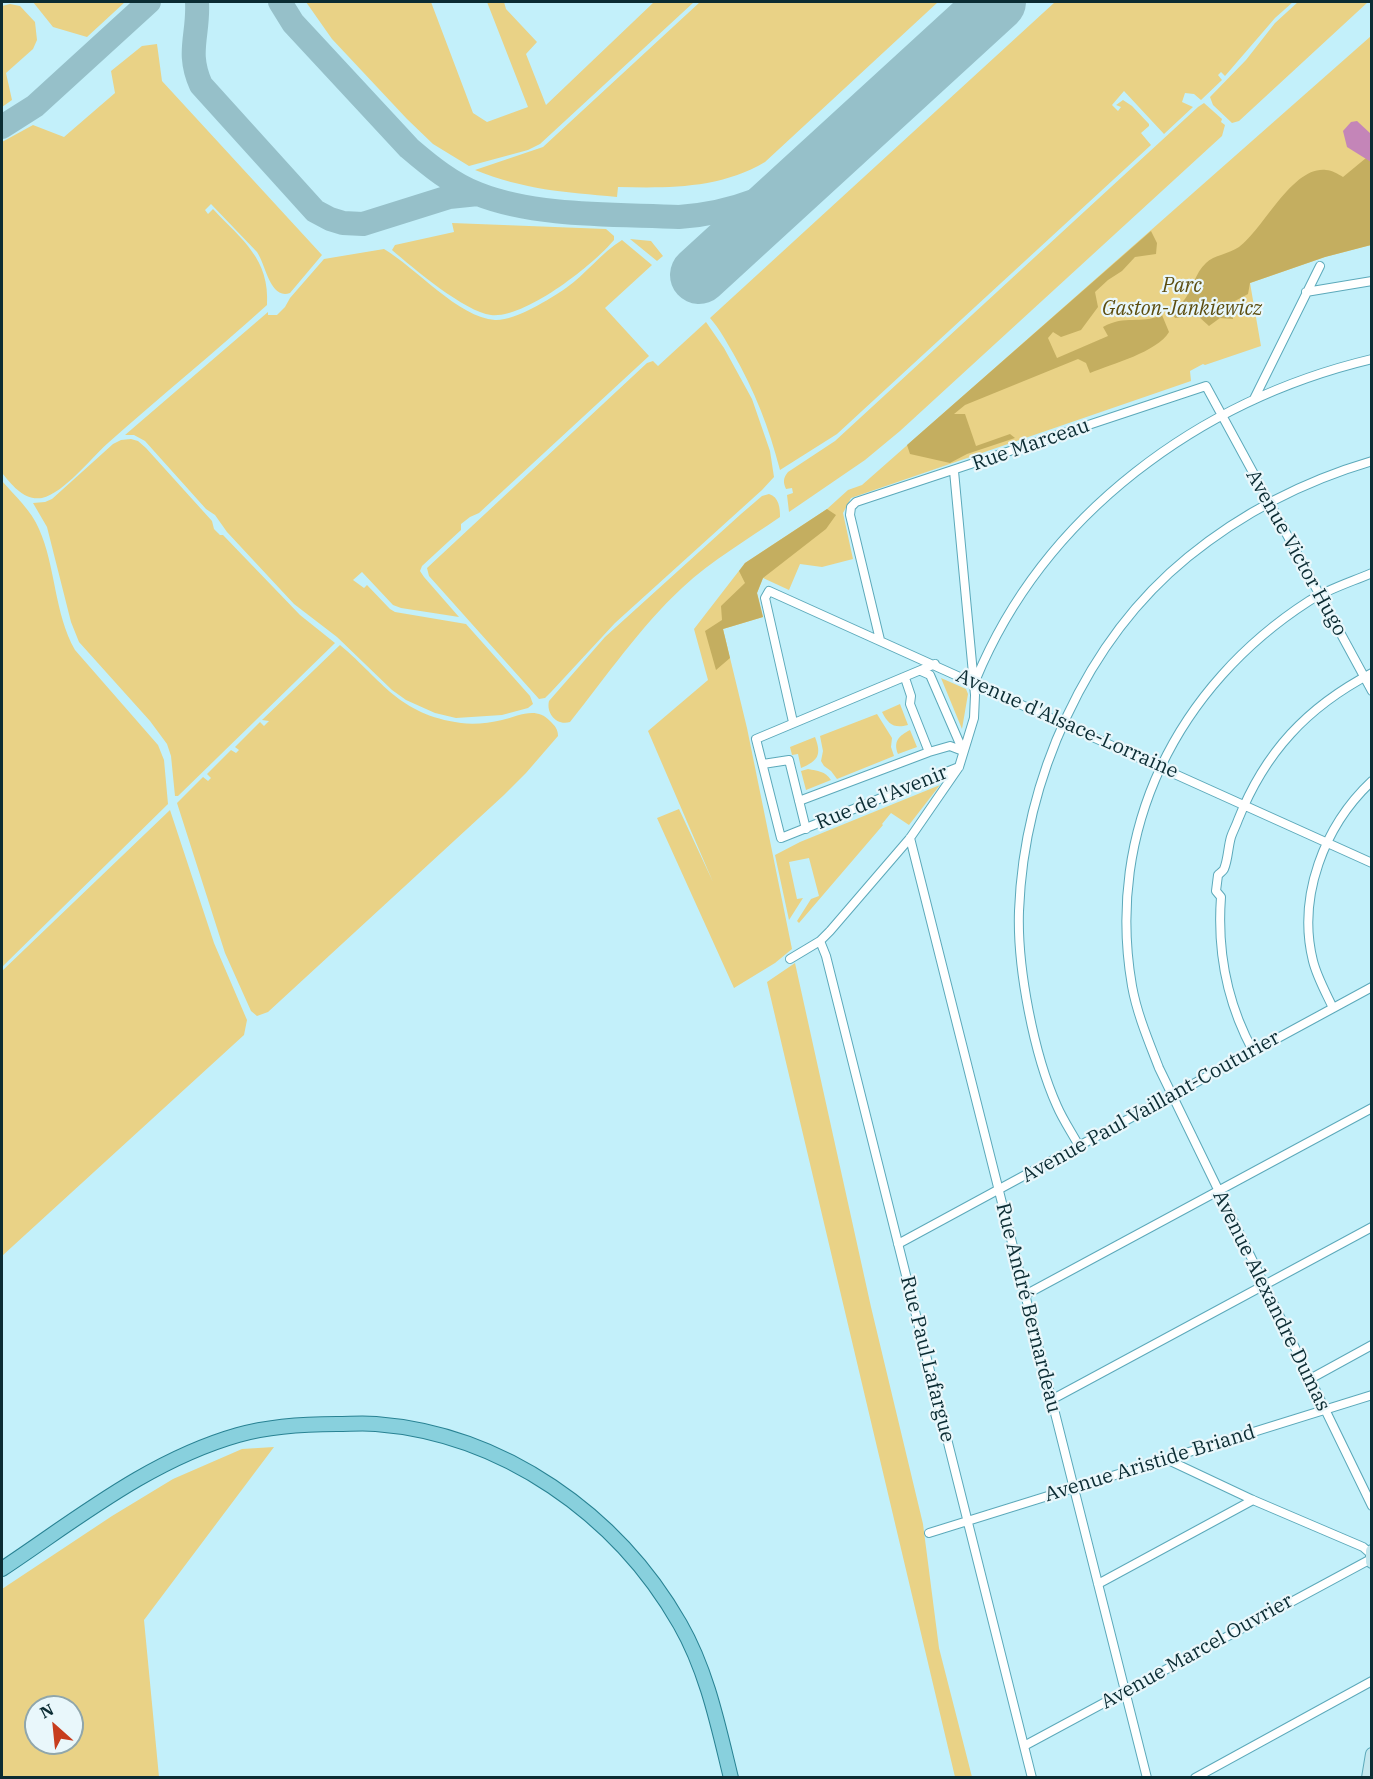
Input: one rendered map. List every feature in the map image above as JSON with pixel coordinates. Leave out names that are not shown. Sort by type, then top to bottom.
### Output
[{"type":"main road","points":[[2,1569],[149,1472],[180,1455],[239,1434],[309,1424],[375,1424],[423,1431],[496,1455],[550,1484],[578,1504],[606,1529],[640,1565],[661,1592],[681,1625],[702,1671],[731,1778]]},
{"type":"street","points":[[1254,399],[1320,266]]},
{"type":"street","points":[[1306,292],[1371,281]]},
{"type":"street","points":[[975,682],[990,647],[1011,610],[1046,561],[1086,516],[1130,476],[1179,440],[1221,415],[1309,376],[1371,359]]},
{"type":"street","name":"Avenue Victor Hugo","points":[[1206,386],[1320,596],[1368,675],[1371,691]]},
{"type":"street","name":"Rue Marceau","points":[[880,640],[850,514],[851,507],[856,502],[1206,386]]},
{"type":"street","points":[[1079,1146],[1057,1106],[1035,1040],[1023,974],[1019,912],[1026,844],[1039,786],[1063,723],[1101,655],[1140,603],[1187,558],[1231,525],[1268,502],[1316,480],[1371,461]]},
{"type":"street","points":[[790,959],[820,940],[909,838],[959,767],[974,718],[975,682],[954,471]]},
{"type":"street","name":"Avenue Alexandre Dumas","points":[[1371,573],[1320,596],[1291,614],[1255,642],[1224,672],[1197,704],[1150,790],[1137,830],[1127,890],[1127,939],[1133,988],[1147,1036],[1172,1095],[1371,1506]]},
{"type":"street","name":"Avenue d'Alsace-Lorraine","points":[[793,723],[765,598],[769,591],[975,682],[1371,863]]},
{"type":"street","name":"Rue de l'Avenir","points":[[935,664],[756,740],[781,838],[959,767]]},
{"type":"street","name":"Rue de l'Avenir","points":[[921,671],[930,675],[963,751]]},
{"type":"street","points":[[1253,1051],[1239,1023],[1227,985],[1220,948],[1221,897],[1215,891],[1218,875],[1224,870],[1231,836],[1264,767],[1296,727],[1326,700],[1368,675]]},
{"type":"street","name":"Rue de l'Avenir","points":[[905,678],[911,696],[910,704],[929,752]]},
{"type":"street","name":"Rue de l'Avenir","points":[[799,801],[929,752],[950,746],[963,751]]},
{"type":"street","name":"Rue de l'Avenir","points":[[763,764],[789,760],[806,829]]},
{"type":"street","points":[[1333,1008],[1314,961],[1309,932],[1310,902],[1315,876],[1326,843],[1350,804],[1371,781]]},
{"type":"street","name":"Rue André Bernardeau","points":[[909,838],[1147,1778]]},
{"type":"street","name":"Rue Paul Lafargue","points":[[820,940],[826,956],[1032,1778]]},
{"type":"street","name":"Avenue Paul Vaillant-Couturier","points":[[898,1244],[1371,987]]},
{"type":"street","points":[[1025,1295],[1371,1108]]},
{"type":"street","points":[[1051,1400],[1371,1227]]},
{"type":"street","points":[[1310,1378],[1371,1345]]},
{"type":"street","name":"Avenue Aristide Briand","points":[[929,1533],[1371,1395]]},
{"type":"street","points":[[1166,1459],[1252,1500],[1363,1547],[1371,1557]]},
{"type":"street","points":[[1098,1584],[1252,1500]]},
{"type":"street","name":"Avenue Marcel Ouvrier","points":[[1024,1746],[1371,1557]]},
{"type":"street","points":[[1195,1778],[1371,1682]]},
{"type":"street","points":[[1368,1778],[1371,1754]]},
{"type":"green space","points":[[33,2],[125,2],[87,37],[53,27]]},
{"type":"green space","points":[[306,2],[431,2],[473,113],[487,122],[528,107],[487,2],[504,2],[506,9],[537,42],[526,54],[546,105],[654,2],[694,2],[540,144],[528,150],[469,166],[433,144],[407,119],[332,39]]},
{"type":"green space","points":[[700,2],[938,2],[765,162],[748,171],[693,185],[618,187],[617,197],[528,186],[475,170],[543,147]]},
{"type":"green space","points":[[1055,2],[1293,2],[1275,18],[1225,76],[1221,72],[1218,75],[1222,80],[1201,100],[1194,94],[1185,93],[1182,102],[1193,107],[1164,134],[1124,91],[1112,105],[1118,111],[1121,107],[1116,105],[1123,100],[1132,106],[1149,124],[1141,133],[1151,145],[837,434],[780,470],[755,396],[733,353],[710,318]]},
{"type":"green space","points":[[1298,2],[1368,2],[1239,121],[1232,123],[1213,105],[1210,97],[1246,60],[1275,23]]},
{"type":"green space","points":[[10,4],[20,6],[35,22],[37,40],[33,49],[6,73],[12,100],[2,107],[2,6]]},
{"type":"green space","name":"Parc Gaston-Jankiewicz","points":[[1371,36],[1371,245],[1325,257],[1250,283],[1261,346],[1203,364],[1190,371],[1191,381],[851,498],[843,513],[853,559],[822,567],[800,564],[789,590],[763,578],[757,593],[763,617],[723,629],[747,728],[792,949],[775,963],[734,988],[657,818],[679,809],[713,882],[648,731],[708,680],[694,629],[745,563],[827,509],[848,490],[862,485]]},
{"type":"green space","points":[[157,44],[162,81],[322,255],[290,293],[283,294],[273,287],[257,252],[211,204],[205,210],[208,214],[213,209],[244,241],[259,263],[267,289],[267,305],[108,443],[68,482],[50,495],[42,498],[30,497],[19,491],[2,473],[2,142],[33,125],[64,137],[115,93],[111,71],[142,46]]},
{"type":"green space","points":[[1204,103],[1222,119],[1221,122],[1225,125],[1222,136],[900,431],[865,460],[789,512],[787,495],[793,493],[792,488],[786,489],[784,484],[784,478],[788,472],[835,441]]},
{"type":"green space","points":[[452,223],[606,229],[614,236],[614,240],[575,276],[539,300],[505,314],[491,315],[480,312],[454,298],[392,250],[395,245],[454,232]]},
{"type":"green space","points":[[630,239],[651,241],[663,256],[657,261]]},
{"type":"green space","points":[[622,240],[652,265],[605,308],[649,356],[479,513],[461,524],[461,530],[422,566],[420,571],[424,577],[459,617],[401,608],[393,605],[362,572],[353,580],[364,588],[367,585],[395,612],[466,624],[530,696],[533,704],[528,708],[502,715],[456,718],[435,713],[406,700],[392,690],[337,637],[294,604],[145,441],[134,435],[125,435],[268,312],[268,315],[277,315],[324,259],[384,249],[467,311],[495,320],[512,317],[551,298]]},
{"type":"green space","points":[[706,322],[724,348],[752,399],[770,451],[774,477],[615,623],[545,698],[539,699],[429,576],[427,568],[647,363],[653,361],[658,366]]},
{"type":"green space","points":[[131,439],[138,441],[146,448],[212,521],[214,529],[223,535],[300,615],[335,643],[178,796],[175,796],[171,756],[167,744],[150,721],[79,642],[71,622],[47,527],[33,503],[52,499],[113,444]]},
{"type":"green space","points":[[2,481],[36,522],[45,544],[63,621],[75,650],[158,745],[164,760],[168,804],[2,967]]},
{"type":"green space","points":[[769,494],[777,500],[780,517],[717,559],[682,588],[638,636],[570,722],[557,721],[549,710],[549,701],[605,637],[741,514],[762,496]]},
{"type":"green space","points":[[340,645],[393,694],[422,712],[440,719],[471,724],[497,721],[527,713],[539,714],[545,716],[553,724],[558,736],[504,795],[268,1012],[257,1016],[251,1011],[225,953],[177,803],[203,777],[208,781],[211,778],[207,774],[231,750],[236,753],[239,750],[235,747],[260,722],[264,726],[269,721],[262,720]]},
{"type":"green space","points":[[941,678],[966,689],[968,694],[962,729]]},
{"type":"green space","points":[[900,704],[908,725],[892,724],[882,712]]},
{"type":"green space","points":[[877,714],[892,738],[891,747],[894,756],[837,779],[821,761],[823,751],[820,736]]},
{"type":"green space","points":[[910,730],[917,747],[898,754],[896,746],[898,739]]},
{"type":"green space","points":[[815,737],[818,748],[817,757],[801,768],[798,754],[792,755],[790,747]]},
{"type":"green space","points":[[808,769],[824,773],[831,780],[806,790],[801,771]]},
{"type":"green space","points":[[940,785],[909,825],[891,813],[799,923],[797,921],[811,899],[819,896],[809,858],[789,862],[797,899],[803,898],[789,920],[775,855],[800,842]]},
{"type":"green space","points":[[170,810],[214,943],[247,1020],[244,1035],[2,1256],[2,971]]},
{"type":"green space","points":[[795,963],[871,1307],[923,1524],[939,1648],[972,1777],[955,1777],[767,982]]},
{"type":"green space","points":[[274,1447],[144,1620],[159,1777],[2,1777],[2,1589],[112,1516],[173,1479],[242,1449]]},
{"type":"shaded area","points":[[1357,121],[1371,134],[1371,162],[1347,147],[1343,131],[1351,122]]},
{"type":"shaded area","points":[[1366,158],[1371,162],[1371,245],[1325,257],[1250,283],[1248,294],[1233,302],[1233,319],[1220,318],[1209,326],[1198,316],[1175,318],[1171,311],[1185,299],[1202,267],[1209,260],[1239,247],[1290,188],[1314,171],[1333,171],[1343,177]]},
{"type":"shaded area","points":[[1151,231],[1157,243],[1156,254],[1135,257],[1122,271],[1095,292],[1098,307],[1081,330],[1061,337],[1053,332],[1048,338],[1057,358],[1108,336],[1103,327],[1111,323],[1162,315],[1169,332],[1163,339],[1155,346],[1133,357],[1090,373],[1086,363],[1078,359],[965,405],[954,414],[965,414],[976,446],[1010,434],[1015,438],[967,454],[950,463],[910,454],[907,445]]},
{"type":"shaded area","points":[[827,509],[836,515],[826,529],[763,578],[757,593],[763,617],[723,629],[730,658],[716,670],[705,631],[722,620],[721,606],[745,583],[739,571],[745,563]]},
{"type":"taxiway","points":[[2,127],[35,106],[149,2]]},
{"type":"taxiway","points":[[197,2],[194,63],[201,85],[315,211],[343,223],[363,224],[449,197],[478,194]]},
{"type":"taxiway","points":[[280,2],[293,23],[409,148],[450,180],[478,194],[501,201],[550,211],[577,213],[679,217],[699,215],[736,207],[771,194],[821,164]]},
{"type":"runway","points":[[699,275],[997,2]]}]
